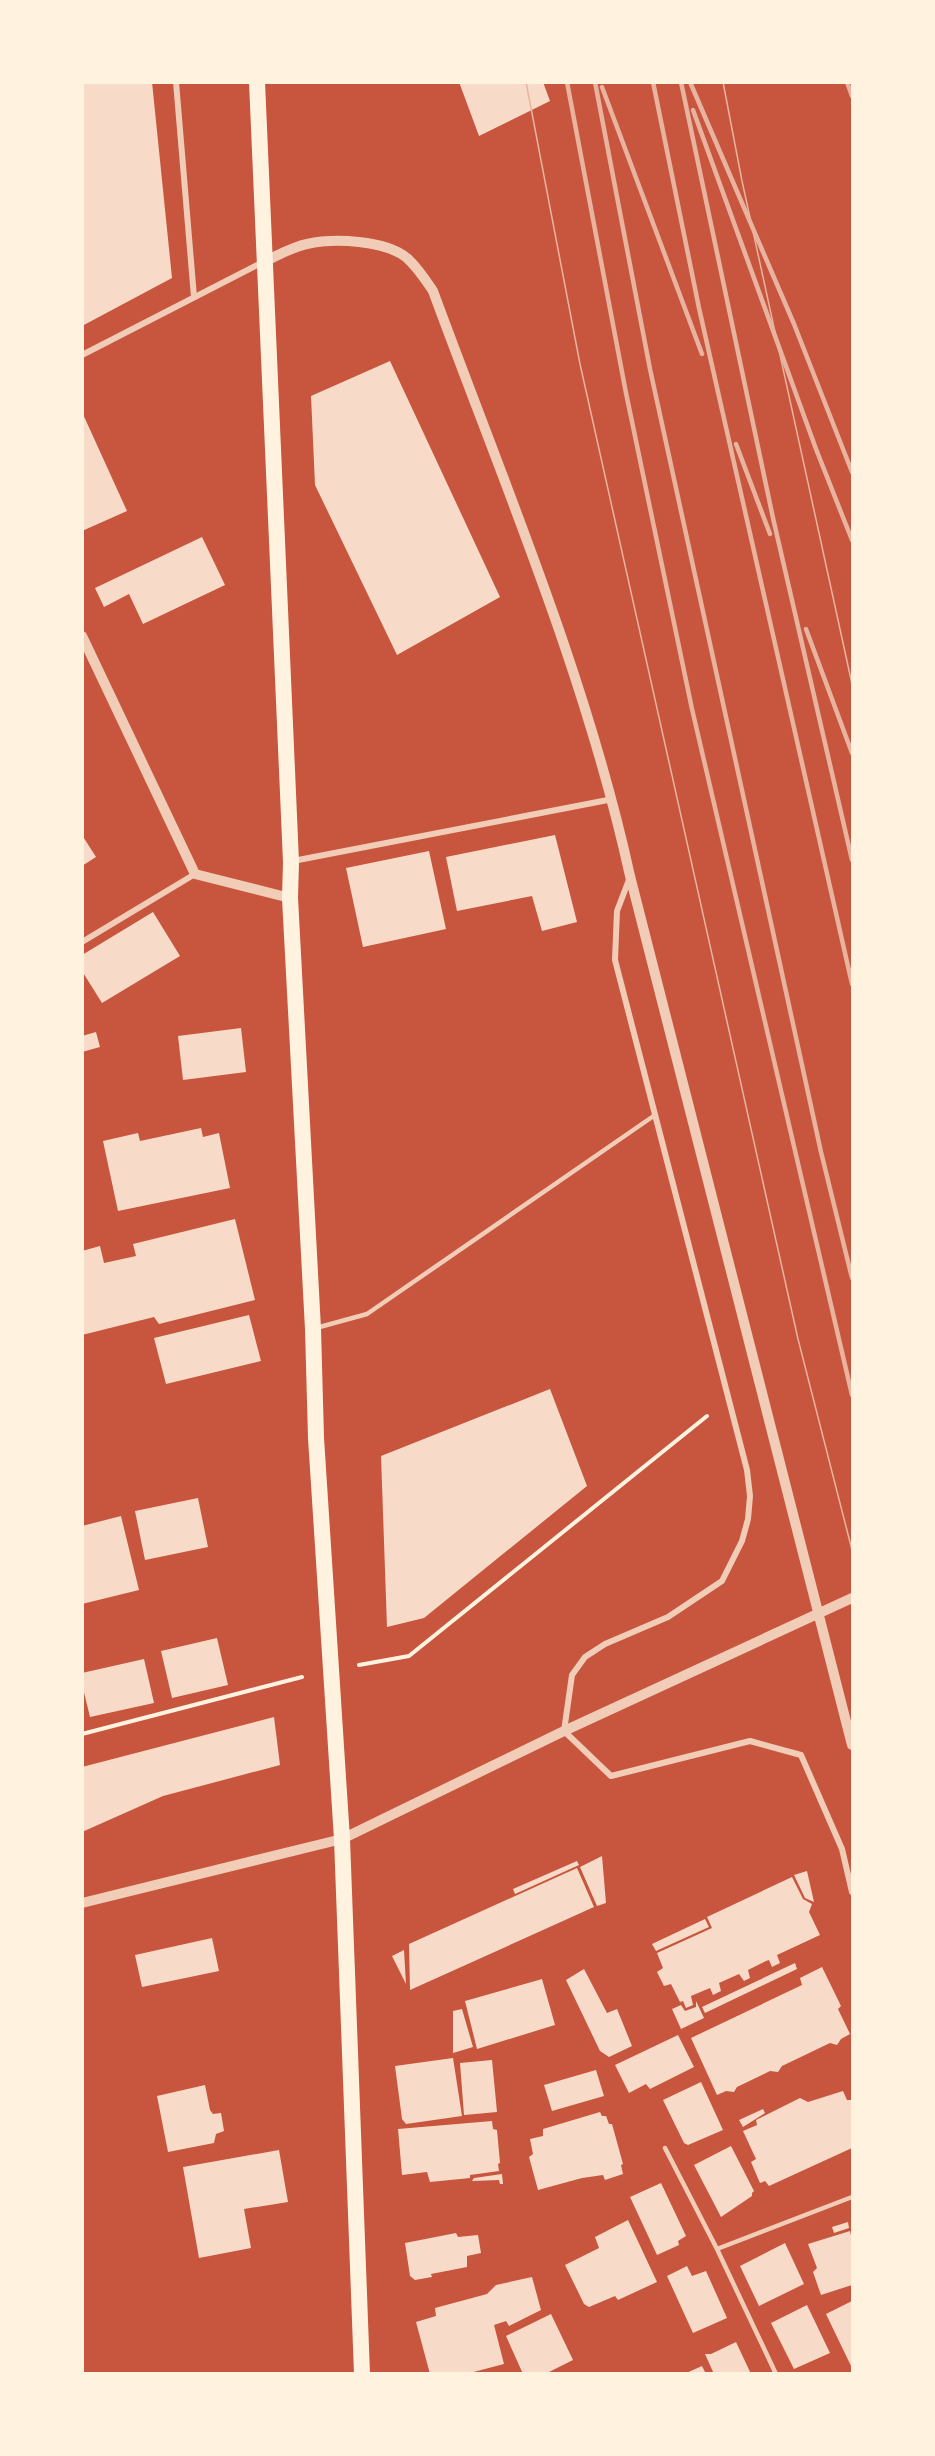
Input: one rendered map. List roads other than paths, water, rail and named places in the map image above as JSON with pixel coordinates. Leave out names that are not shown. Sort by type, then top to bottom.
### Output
[{"type":"highway","points":[[257,82],[263,262],[291,862],[290,898],[313,1329],[316,1438],[342,1839],[362,2373]]},
{"type":"street","points":[[176,82],[194,297]]},
{"type":"street","points":[[82,355],[263,262],[306,244],[342,242],[388,248],[405,257],[421,272],[433,291],[560,633],[613,798],[630,876],[852,1745]]},
{"type":"street","points":[[82,636],[195,874]]},
{"type":"street","points":[[291,862],[613,798]]},
{"type":"street","points":[[82,942],[195,874],[290,898]]},
{"type":"street","points":[[564,1731],[572,1675],[585,1657],[605,1644],[668,1617],[722,1581],[733,1562],[748,1520],[750,1496],[747,1470],[729,1398],[615,960],[617,911],[630,876]]},
{"type":"street","points":[[82,1903],[342,1839],[564,1731],[852,1598]]},
{"type":"street","points":[[564,1731],[611,1776],[750,1741],[801,1755],[842,1849],[852,1892]]},
{"type":"lane","points":[[313,1329],[367,1314],[655,1115]]},
{"type":"lane","points":[[664,2148],[717,2249],[776,2373]]},
{"type":"lane","points":[[717,2249],[852,2197]]},
{"type":"tram line","points":[[526,82],[580,364],[798,1339],[852,1550]]},
{"type":"tram line","points":[[723,82],[742,181],[852,684]]},
{"type":"railway","points":[[567,82],[626,393],[692,709],[852,1395]]},
{"type":"railway","points":[[595,82],[650,369],[821,1152],[852,1278]]},
{"type":"railway","points":[[653,82],[699,308],[852,984]]},
{"type":"railway","points":[[681,82],[773,518],[852,860]]},
{"type":"railway","points":[[690,82],[794,324],[852,472]]},
{"type":"railway","points":[[847,82],[852,96]]},
{"type":"railway","points":[[602,87],[702,354]]},
{"type":"railway","points":[[693,110],[816,449],[852,540]]},
{"type":"railway","points":[[736,444],[770,534]]},
{"type":"railway","points":[[806,629],[852,753]]}]
